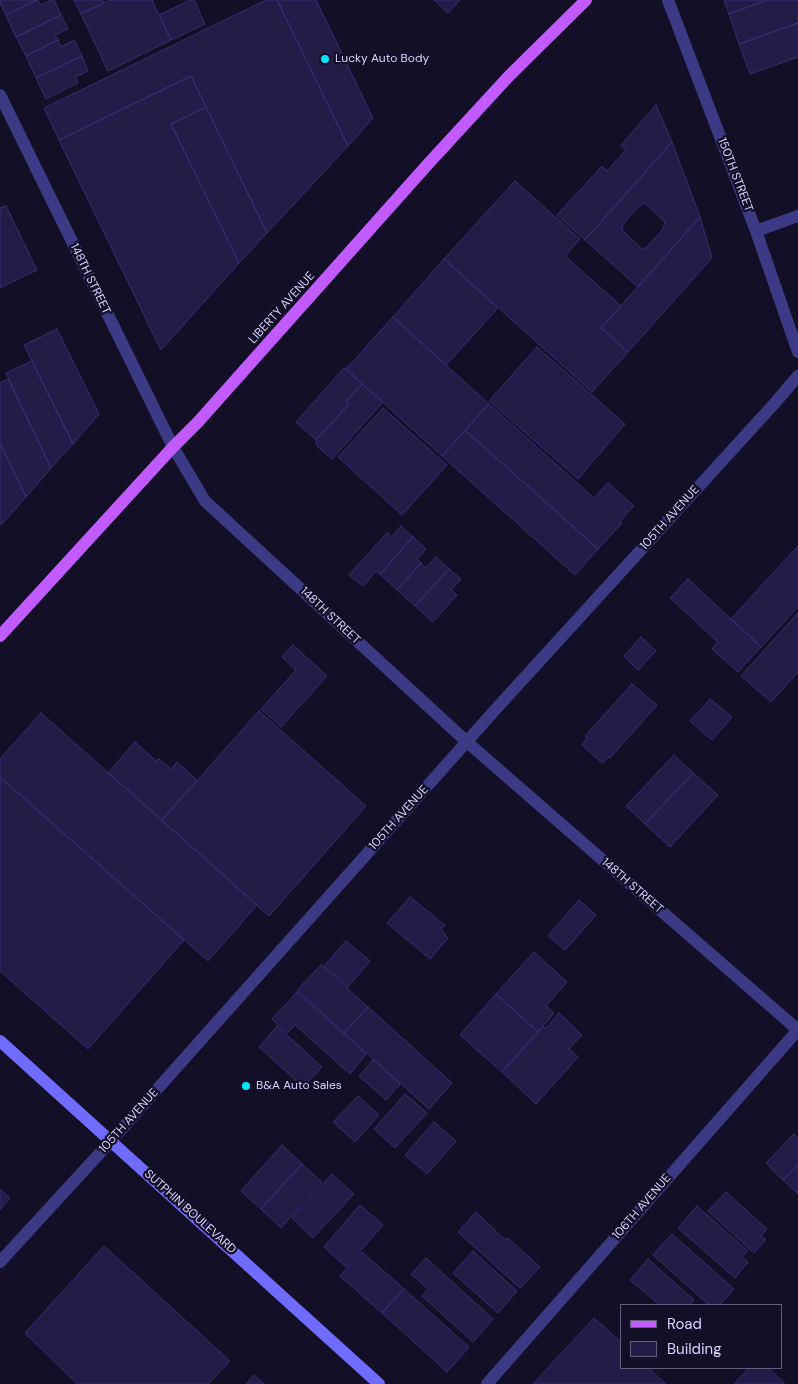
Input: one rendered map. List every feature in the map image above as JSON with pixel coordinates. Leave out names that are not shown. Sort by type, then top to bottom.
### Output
[{"type":"main road","name":"LIBERTY AVENUE","points":[[0,636],[198,422],[509,76],[586,0]]},
{"type":"main road","name":"SUTPHIN BOULEVARD","points":[[0,1041],[379,1384]]},
{"type":"street","name":"150TH STREET","points":[[668,0],[756,231],[798,352]]},
{"type":"street","name":"148TH STREET","points":[[0,95],[173,447],[205,501],[467,742],[798,1030]]},
{"type":"street","points":[[756,231],[798,216]]},
{"type":"street","name":"105TH AVENUE","points":[[0,1262],[798,376]]},
{"type":"street","name":"106TH AVENUE","points":[[488,1384],[798,1030]]},
{"type":"building","points":[[0,0],[37,0],[6,15]]},
{"type":"building","points":[[37,0],[41,5],[54,0],[61,15],[16,37],[6,15]]},
{"type":"building","points":[[74,0],[103,0],[104,3],[81,14]]},
{"type":"building","points":[[110,0],[152,0],[171,40],[108,71],[81,14]]},
{"type":"building","points":[[190,0],[194,0],[205,24],[171,40],[159,15]]},
{"type":"building","points":[[266,0],[277,0],[348,146],[267,233],[191,76],[59,140],[44,108]]},
{"type":"building","name":"Lucky Auto Body","points":[[277,0],[316,0],[373,118],[348,146]]},
{"type":"building","points":[[434,0],[460,0],[448,13]]},
{"type":"building","points":[[724,0],[767,0],[729,14]]},
{"type":"building","points":[[767,0],[798,0],[798,23],[739,44],[729,14]]},
{"type":"building","points":[[61,15],[68,29],[55,35],[58,40],[26,56],[16,37]]},
{"type":"building","points":[[798,23],[798,57],[750,74],[739,44]]},
{"type":"building","points":[[58,40],[61,47],[74,40],[82,56],[36,78],[26,56]]},
{"type":"building","points":[[82,56],[88,71],[75,77],[78,83],[46,99],[36,78]]},
{"type":"building","points":[[191,76],[206,107],[171,124],[239,263],[161,350],[59,140]]},
{"type":"building","points":[[656,105],[672,142],[585,240],[557,215],[602,166],[607,171],[626,150],[621,145]]},
{"type":"building","points":[[206,107],[267,233],[239,263],[171,124]]},
{"type":"building","points":[[672,142],[700,217],[638,287],[585,240]],"holes":[[[645,203],[665,222],[663,229],[648,246],[642,249],[622,230],[623,224],[638,207]]]},
{"type":"building","points":[[515,181],[580,239],[565,256],[621,306],[601,328],[628,352],[592,392],[444,259]]},
{"type":"building","points":[[6,206],[37,270],[0,288],[0,208]]},
{"type":"building","points":[[700,217],[712,258],[628,352],[601,328]]},
{"type":"building","points":[[444,259],[498,308],[446,365],[393,317]]},
{"type":"building","points":[[393,317],[489,404],[442,456],[346,369]]},
{"type":"building","points":[[57,329],[99,414],[73,444],[24,345]]},
{"type":"building","points":[[537,347],[625,424],[578,479],[489,401]]},
{"type":"building","points":[[32,361],[73,444],[51,468],[6,373]]},
{"type":"building","points":[[344,368],[362,384],[346,401],[349,404],[316,440],[296,422]]},
{"type":"building","points":[[8,379],[51,468],[26,497],[0,443],[0,383]]},
{"type":"building","points":[[362,384],[383,402],[332,459],[317,446],[316,440],[349,404],[346,401]]},
{"type":"building","points":[[489,404],[594,498],[608,483],[634,506],[620,521],[622,523],[598,549],[465,430]]},
{"type":"building","points":[[383,408],[447,465],[402,515],[338,457]]},
{"type":"building","points":[[465,430],[598,549],[575,575],[442,456]]},
{"type":"building","points":[[0,443],[26,497],[1,525],[0,522]]},
{"type":"building","points":[[401,526],[413,537],[380,574],[376,571],[363,586],[349,575],[387,533],[392,537]]},
{"type":"building","points":[[413,537],[426,549],[417,559],[421,563],[397,590],[380,574]]},
{"type":"building","points":[[798,546],[798,607],[761,647],[731,619]]},
{"type":"building","points":[[436,557],[449,569],[415,606],[397,590],[421,563],[426,568]]},
{"type":"building","points":[[449,569],[461,579],[451,590],[457,595],[433,622],[415,606]]},
{"type":"building","points":[[688,579],[761,647],[738,672],[712,649],[718,642],[670,598]]},
{"type":"building","points":[[798,613],[798,672],[771,702],[741,676]]},
{"type":"building","points":[[641,637],[656,651],[638,670],[624,656]]},
{"type":"building","points":[[293,645],[327,676],[281,727],[261,709],[296,670],[282,657]]},
{"type":"building","points":[[632,684],[657,705],[610,758],[608,757],[602,763],[582,745],[587,738],[585,736]]},
{"type":"building","points":[[710,699],[732,717],[712,740],[690,721]]},
{"type":"building","points":[[259,711],[366,806],[269,916],[162,820]]},
{"type":"building","points":[[41,713],[257,905],[208,961],[0,777],[0,759]]},
{"type":"building","points":[[135,742],[156,761],[159,759],[171,769],[177,762],[197,780],[162,820],[108,773]]},
{"type":"building","points":[[674,755],[693,773],[645,824],[626,806]]},
{"type":"building","points":[[693,773],[718,795],[670,847],[645,824]]},
{"type":"building","points":[[0,777],[184,940],[88,1049],[0,971]]},
{"type":"building","points":[[410,897],[445,925],[441,930],[448,938],[430,959],[387,923]]},
{"type":"building","points":[[579,900],[596,915],[565,950],[548,936]]},
{"type":"building","points":[[346,941],[370,961],[348,987],[324,966]]},
{"type":"building","points":[[534,952],[567,982],[546,1006],[554,1013],[538,1032],[496,994]]},
{"type":"building","points":[[321,965],[368,1007],[344,1033],[297,990]]},
{"type":"building","points":[[297,992],[366,1054],[350,1074],[295,1025],[287,1033],[272,1019]]},
{"type":"building","points":[[496,994],[538,1032],[502,1072],[460,1035]]},
{"type":"building","points":[[368,1007],[452,1083],[429,1109],[344,1033]]},
{"type":"building","points":[[559,1013],[582,1035],[569,1049],[578,1057],[536,1104],[502,1072],[543,1026],[545,1029]]},
{"type":"building","points":[[277,1026],[322,1067],[303,1087],[259,1047]]},
{"type":"building","points":[[373,1060],[400,1084],[386,1100],[359,1076]]},
{"type":"building","points":[[405,1094],[427,1113],[395,1148],[374,1129]]},
{"type":"building","points":[[358,1096],[379,1115],[355,1142],[333,1122]]},
{"type":"building","points":[[434,1122],[456,1141],[427,1174],[405,1155]]},
{"type":"building","points":[[794,1134],[798,1138],[798,1165],[783,1180],[766,1163]]},
{"type":"building","points":[[282,1145],[302,1164],[261,1209],[241,1191]]},
{"type":"building","points":[[302,1164],[322,1182],[281,1228],[261,1209]]},
{"type":"building","points":[[798,1165],[798,1194],[783,1180]]},
{"type":"building","points":[[332,1174],[354,1194],[313,1238],[292,1218]]},
{"type":"building","points":[[0,1189],[10,1198],[0,1210]]},
{"type":"building","points":[[726,1192],[767,1229],[761,1236],[766,1240],[754,1253],[708,1211]]},
{"type":"building","points":[[360,1205],[383,1225],[346,1267],[324,1247]]},
{"type":"building","points":[[697,1206],[748,1251],[742,1257],[748,1262],[735,1278],[678,1228]]},
{"type":"building","points":[[476,1212],[503,1238],[509,1239],[540,1267],[520,1288],[458,1232]]},
{"type":"building","points":[[672,1234],[734,1289],[721,1304],[708,1304],[653,1255]]},
{"type":"building","points":[[104,1246],[230,1361],[208,1384],[77,1384],[25,1333]]},
{"type":"building","points":[[473,1251],[517,1291],[498,1313],[453,1273]]},
{"type":"building","points":[[362,1252],[404,1289],[382,1313],[340,1276]]},
{"type":"building","points":[[426,1258],[493,1319],[473,1342],[422,1296],[428,1289],[411,1274]]},
{"type":"building","points":[[648,1259],[694,1300],[691,1304],[659,1304],[630,1280]]},
{"type":"building","points":[[404,1289],[469,1347],[447,1372],[382,1313]]},
{"type":"building","points":[[594,1318],[620,1341],[620,1369],[649,1369],[666,1384],[533,1384]]},
{"type":"building","points":[[748,1369],[769,1369],[785,1384],[734,1384]]},
{"type":"building","points":[[254,1375],[264,1384],[246,1384]]},
{"type":"place","name":"Lucky Auto Body","points":[[325,59]]},
{"type":"place","name":"B&A Auto Sales","points":[[246,1086]]}]
